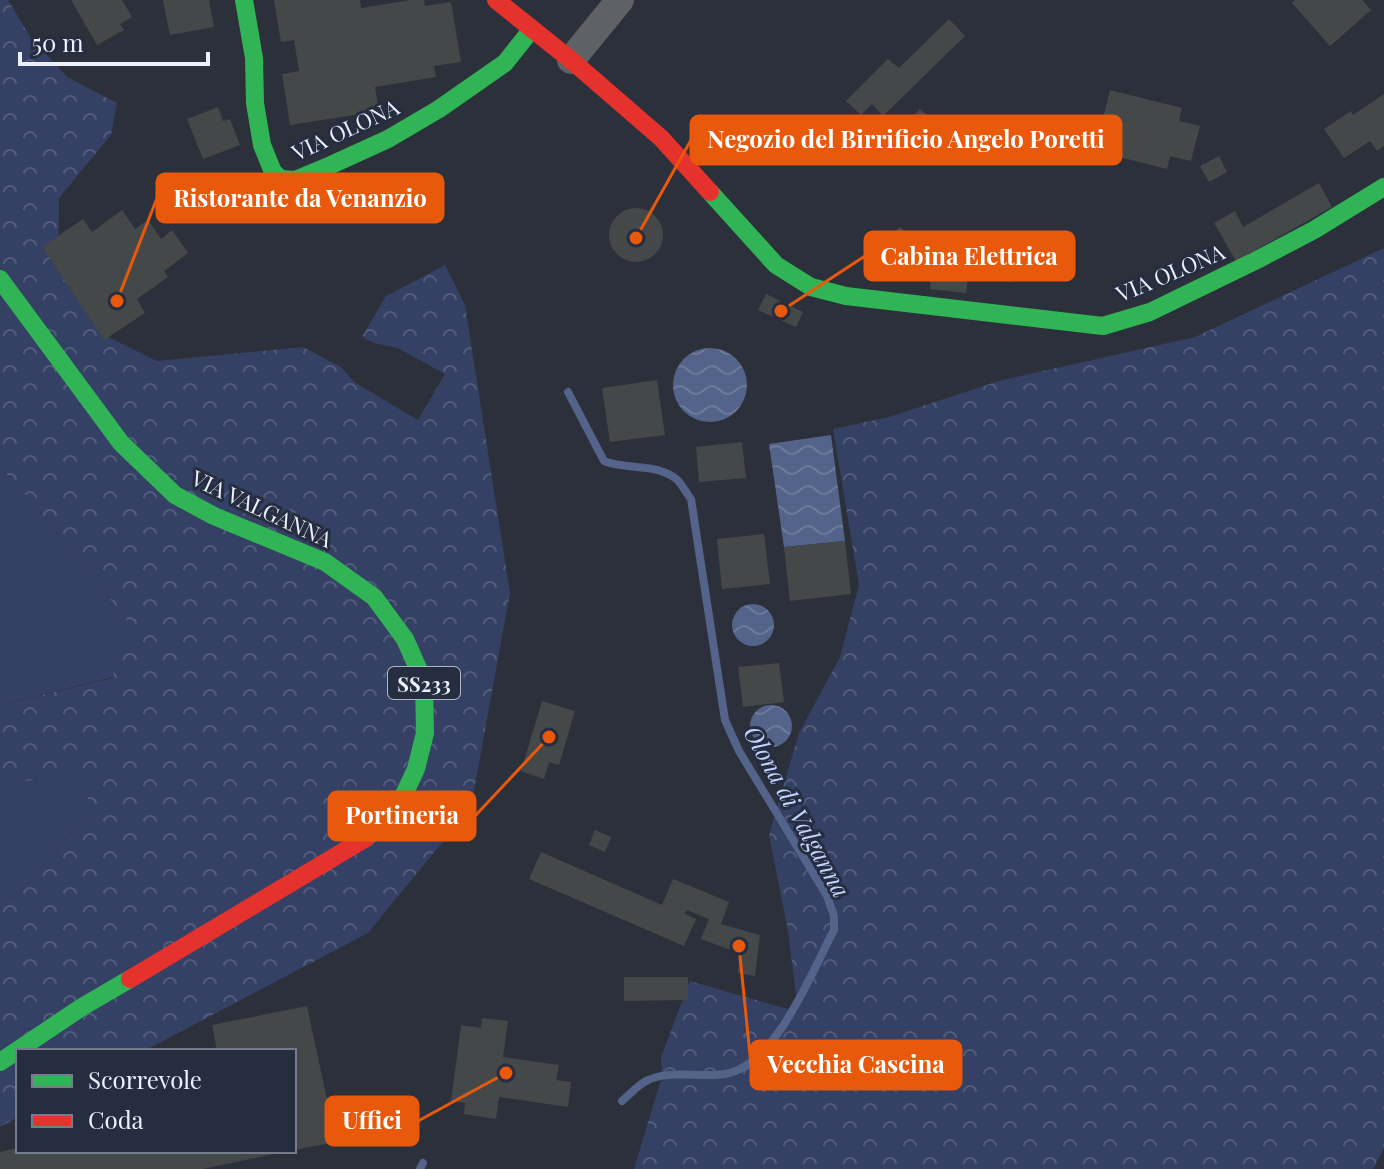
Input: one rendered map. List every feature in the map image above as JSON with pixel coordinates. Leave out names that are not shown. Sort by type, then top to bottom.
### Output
[{"type":"street","name":"VIA OLONA","points":[[244,0],[254,58],[255,103],[262,145],[273,172],[281,179],[295,180],[331,165],[388,139],[439,109],[505,63],[532,29]]},
{"type":"street","name":"VIA OLONA","points":[[496,0],[661,138],[776,265],[811,287],[846,296],[1103,326],[1150,312],[1255,261],[1314,230],[1384,187]]},
{"type":"street","points":[[571,60],[620,0]]},
{"type":"street","name":"VIA VALGANNA","points":[[0,279],[121,443],[175,495],[214,516],[325,562],[374,597],[405,639],[424,682],[425,733],[416,769],[400,803],[361,843],[82,1007],[19,1049]]},
{"type":"green space","points":[[0,0],[8,0],[29,35],[67,77],[117,103],[111,135],[59,198],[58,266],[110,338],[157,361],[303,347],[341,367],[354,382],[418,420],[445,374],[398,348],[362,337],[386,296],[445,265],[465,305],[510,593],[471,807],[368,933],[148,1049],[16,1049],[16,1118],[0,1127],[0,899],[17,896],[88,813],[88,772],[0,785],[0,705],[112,678],[129,623],[0,467]]},
{"type":"green space","points":[[1384,248],[1384,1148],[1373,1169],[634,1169],[662,1076],[661,1057],[690,981],[798,1012],[788,931],[769,835],[799,733],[840,657],[859,585],[833,429],[889,417],[1002,380],[1195,337]]},
{"type":"green space","points":[[0,467],[129,623],[113,677],[0,705]]},
{"type":"green space","points":[[88,771],[88,813],[17,896],[0,899],[0,785]]},
{"type":"water","points":[[710,348],[731,354],[741,364],[747,385],[741,406],[731,416],[710,422],[689,416],[679,406],[673,385],[679,364],[689,354]]},
{"type":"water","points":[[831,435],[845,541],[784,547],[769,444]]},
{"type":"water","points":[[753,604],[768,610],[774,625],[768,640],[753,646],[738,640],[732,625],[738,610]]},
{"type":"water","points":[[771,705],[786,711],[792,726],[786,741],[771,747],[756,741],[750,726],[756,711]]},
{"type":"building","points":[[71,0],[122,0],[132,17],[120,24],[124,30],[97,45]]},
{"type":"building","points":[[163,0],[209,0],[214,27],[170,35]]},
{"type":"building","points":[[274,0],[360,0],[361,8],[411,0],[424,0],[425,6],[451,2],[461,62],[434,66],[436,77],[375,87],[379,111],[290,125],[282,74],[299,71],[294,40],[281,42]]},
{"type":"building","points":[[1295,0],[1362,0],[1371,10],[1330,46],[1292,3]]},
{"type":"building","points":[[949,19],[965,36],[883,116],[872,104],[861,115],[846,101],[888,59],[899,68]]},
{"type":"building","points":[[1110,90],[1182,108],[1179,121],[1200,126],[1191,161],[1170,156],[1167,169],[1095,151]]},
{"type":"building","points":[[1384,94],[1384,146],[1377,151],[1370,141],[1344,158],[1324,129],[1351,111],[1353,115]]},
{"type":"building","points":[[218,107],[223,121],[230,119],[240,145],[203,159],[187,119]]},
{"type":"building","points":[[920,109],[934,122],[917,139],[904,126]]},
{"type":"building","points":[[1219,156],[1227,172],[1209,182],[1200,166]]},
{"type":"building","points":[[1319,183],[1332,207],[1236,261],[1214,223],[1235,211],[1243,227]]},
{"type":"building","points":[[636,208],[655,216],[663,235],[655,254],[636,262],[617,254],[609,235],[617,216]]},
{"type":"building","points":[[122,210],[135,229],[148,220],[161,239],[172,230],[188,253],[164,271],[168,277],[137,299],[145,313],[104,340],[42,247],[83,219],[92,232]]},
{"type":"building","points":[[900,227],[909,234],[892,250],[884,242]]},
{"type":"building","points":[[1007,234],[1033,237],[1032,244],[1038,244],[1035,275],[1012,272],[1011,282],[977,278],[980,246],[993,247],[994,240],[1006,241]]},
{"type":"building","points":[[929,258],[970,262],[966,293],[930,289],[931,277],[927,277]]},
{"type":"building","points":[[766,294],[803,312],[796,327],[758,310]]},
{"type":"building","points":[[657,380],[665,435],[610,442],[602,388]]},
{"type":"building","points":[[742,442],[746,478],[699,482],[696,447]]},
{"type":"building","points":[[764,534],[770,584],[722,589],[717,539]]},
{"type":"building","points":[[845,541],[851,594],[790,601],[784,547]]},
{"type":"building","points":[[779,663],[784,702],[743,707],[738,667]]},
{"type":"building","points":[[542,701],[575,711],[559,765],[549,762],[544,779],[521,771]]},
{"type":"building","points":[[595,830],[611,837],[605,852],[589,845]]},
{"type":"building","points":[[541,852],[662,905],[673,879],[729,902],[721,924],[760,935],[755,976],[738,973],[739,953],[701,939],[709,919],[687,910],[685,914],[696,919],[684,946],[529,879]]},
{"type":"building","points":[[624,977],[688,977],[688,1000],[624,1001]]},
{"type":"building","points":[[307,1006],[336,1142],[296,1150],[296,1049],[217,1049],[212,1025]]},
{"type":"building","points":[[482,1018],[508,1021],[503,1057],[559,1065],[556,1080],[571,1082],[568,1107],[499,1097],[496,1119],[464,1114],[465,1103],[451,1101],[461,1025],[481,1028]]},
{"type":"building","points":[[16,1148],[16,1153],[278,1153],[203,1169],[0,1169],[0,1152]]},
{"type":"waterway","name":"Olona di Valganna","points":[[568,392],[604,461],[667,473],[677,480],[691,499],[725,720],[739,751],[827,896],[834,916],[834,930],[803,991],[776,1036],[760,1054],[743,1067],[725,1074],[655,1077],[622,1101]]},
{"type":"waterway","name":"Olona di Valganna","points":[[420,1169],[423,1163]]},
{"type":"traffic: fast","points":[[244,0],[254,58],[255,103],[262,145],[273,172],[281,179],[295,180],[331,165],[388,139],[439,109],[505,63],[532,29]]},
{"type":"traffic: fast","points":[[710,192],[776,265],[811,287],[846,296],[1103,326],[1150,312],[1255,261],[1314,230],[1384,187]]},
{"type":"traffic: fast","points":[[0,279],[121,443],[175,495],[214,516],[325,562],[374,597],[405,639],[424,682],[425,733],[416,769],[400,803],[366,838]]},
{"type":"traffic: fast","points":[[19,1049],[130,979]]},
{"type":"traffic: fast","points":[[0,1062],[16,1051]]},
{"type":"traffic: jam","points":[[496,0],[661,138],[710,192]]},
{"type":"traffic: jam","points":[[130,979],[366,838]]},
{"type":"place","name":"Negozio del Birrificio Angelo Poretti","points":[[636,238]]},
{"type":"place","name":"Ristorante da Venanzio","points":[[117,301]]},
{"type":"place","name":"Cabina Elettrica","points":[[781,311]]},
{"type":"place","name":"Portineria","points":[[549,737]]},
{"type":"place","name":"Vecchia Cascina","points":[[739,946]]},
{"type":"place","name":"Uffici","points":[[506,1073]]}]
